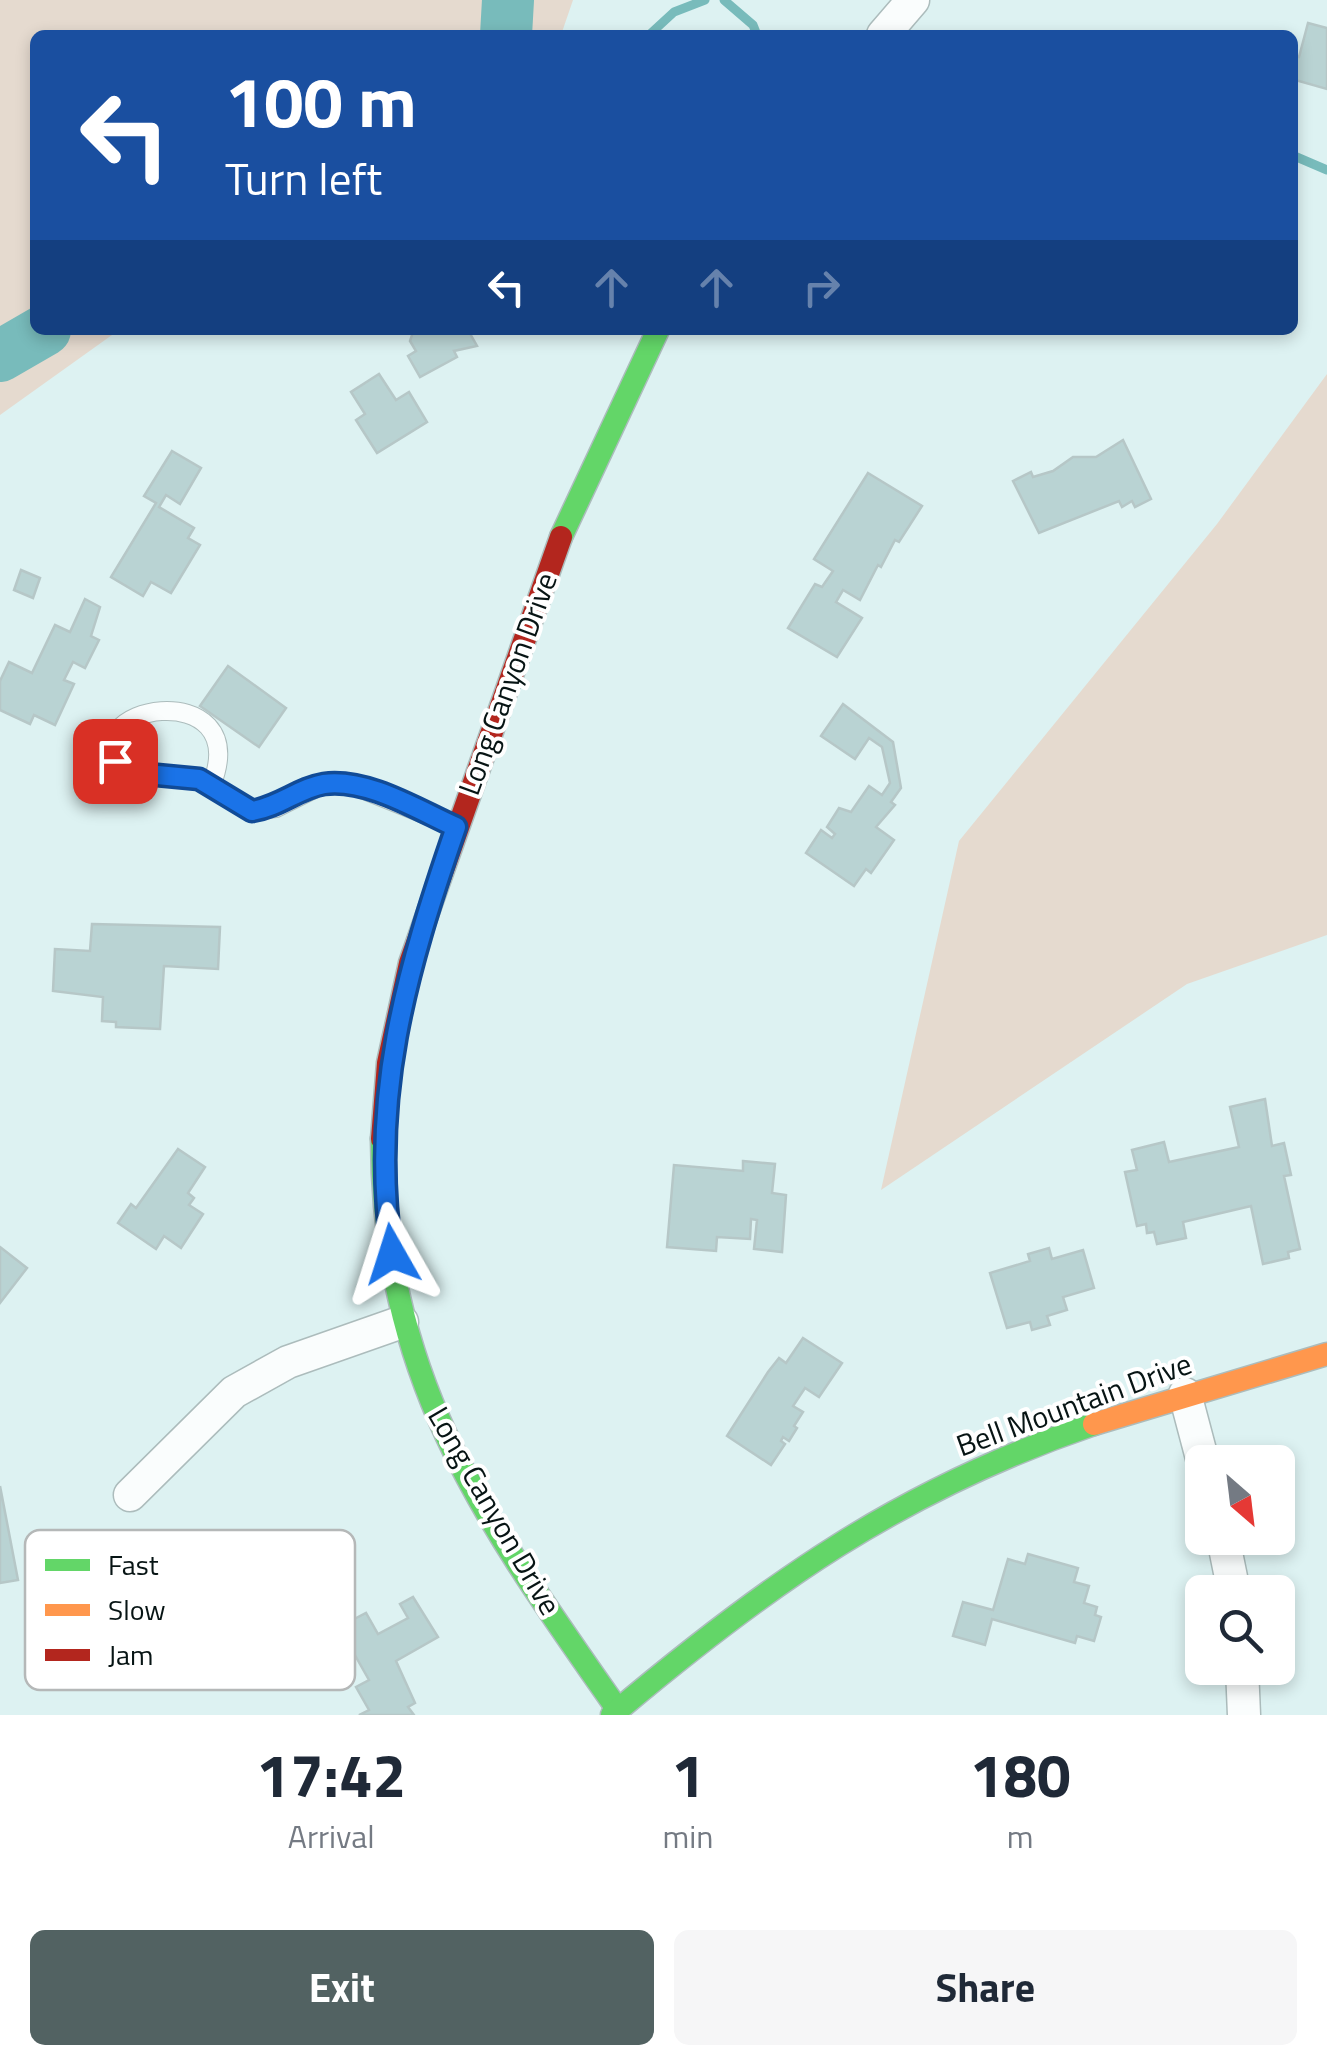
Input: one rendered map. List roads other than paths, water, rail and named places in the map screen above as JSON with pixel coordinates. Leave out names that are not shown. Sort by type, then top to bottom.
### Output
[{"type":"street","points":[[887,30],[913,0]]},
{"type":"street","name":"Long Canyon Drive","points":[[615,1712],[548,1610],[438,1420],[402,1322],[386,1220],[383,1111],[397,1027],[423,922],[456,827],[525,632],[594,457],[655,335]]},
{"type":"street","points":[[130,1495],[183,1438],[234,1392],[288,1362],[402,1322]]},
{"type":"street","name":"Bell Mountain Drive","points":[[615,1712],[756,1599],[823,1551],[890,1512],[1054,1438],[1185,1394],[1327,1354]]},
{"type":"street","points":[[1185,1394],[1199,1445]]},
{"type":"street","points":[[1243,1685],[1244,1715]]},
{"type":"lane","points":[[211,786],[218,768],[217,749],[208,730],[190,714],[167,707],[141,712],[122,728],[113,746],[115,761],[126,772],[199,779],[252,811],[276,808],[322,784],[349,784],[456,827]]},
{"type":"waterway","points":[[506,30],[508,0]]},
{"type":"waterway","points":[[654,30],[674,12],[705,0]]},
{"type":"waterway","points":[[724,0],[755,30]]},
{"type":"waterway","points":[[1298,158],[1327,170]]},
{"type":"waterway","points":[[0,356],[36,335]]}]
